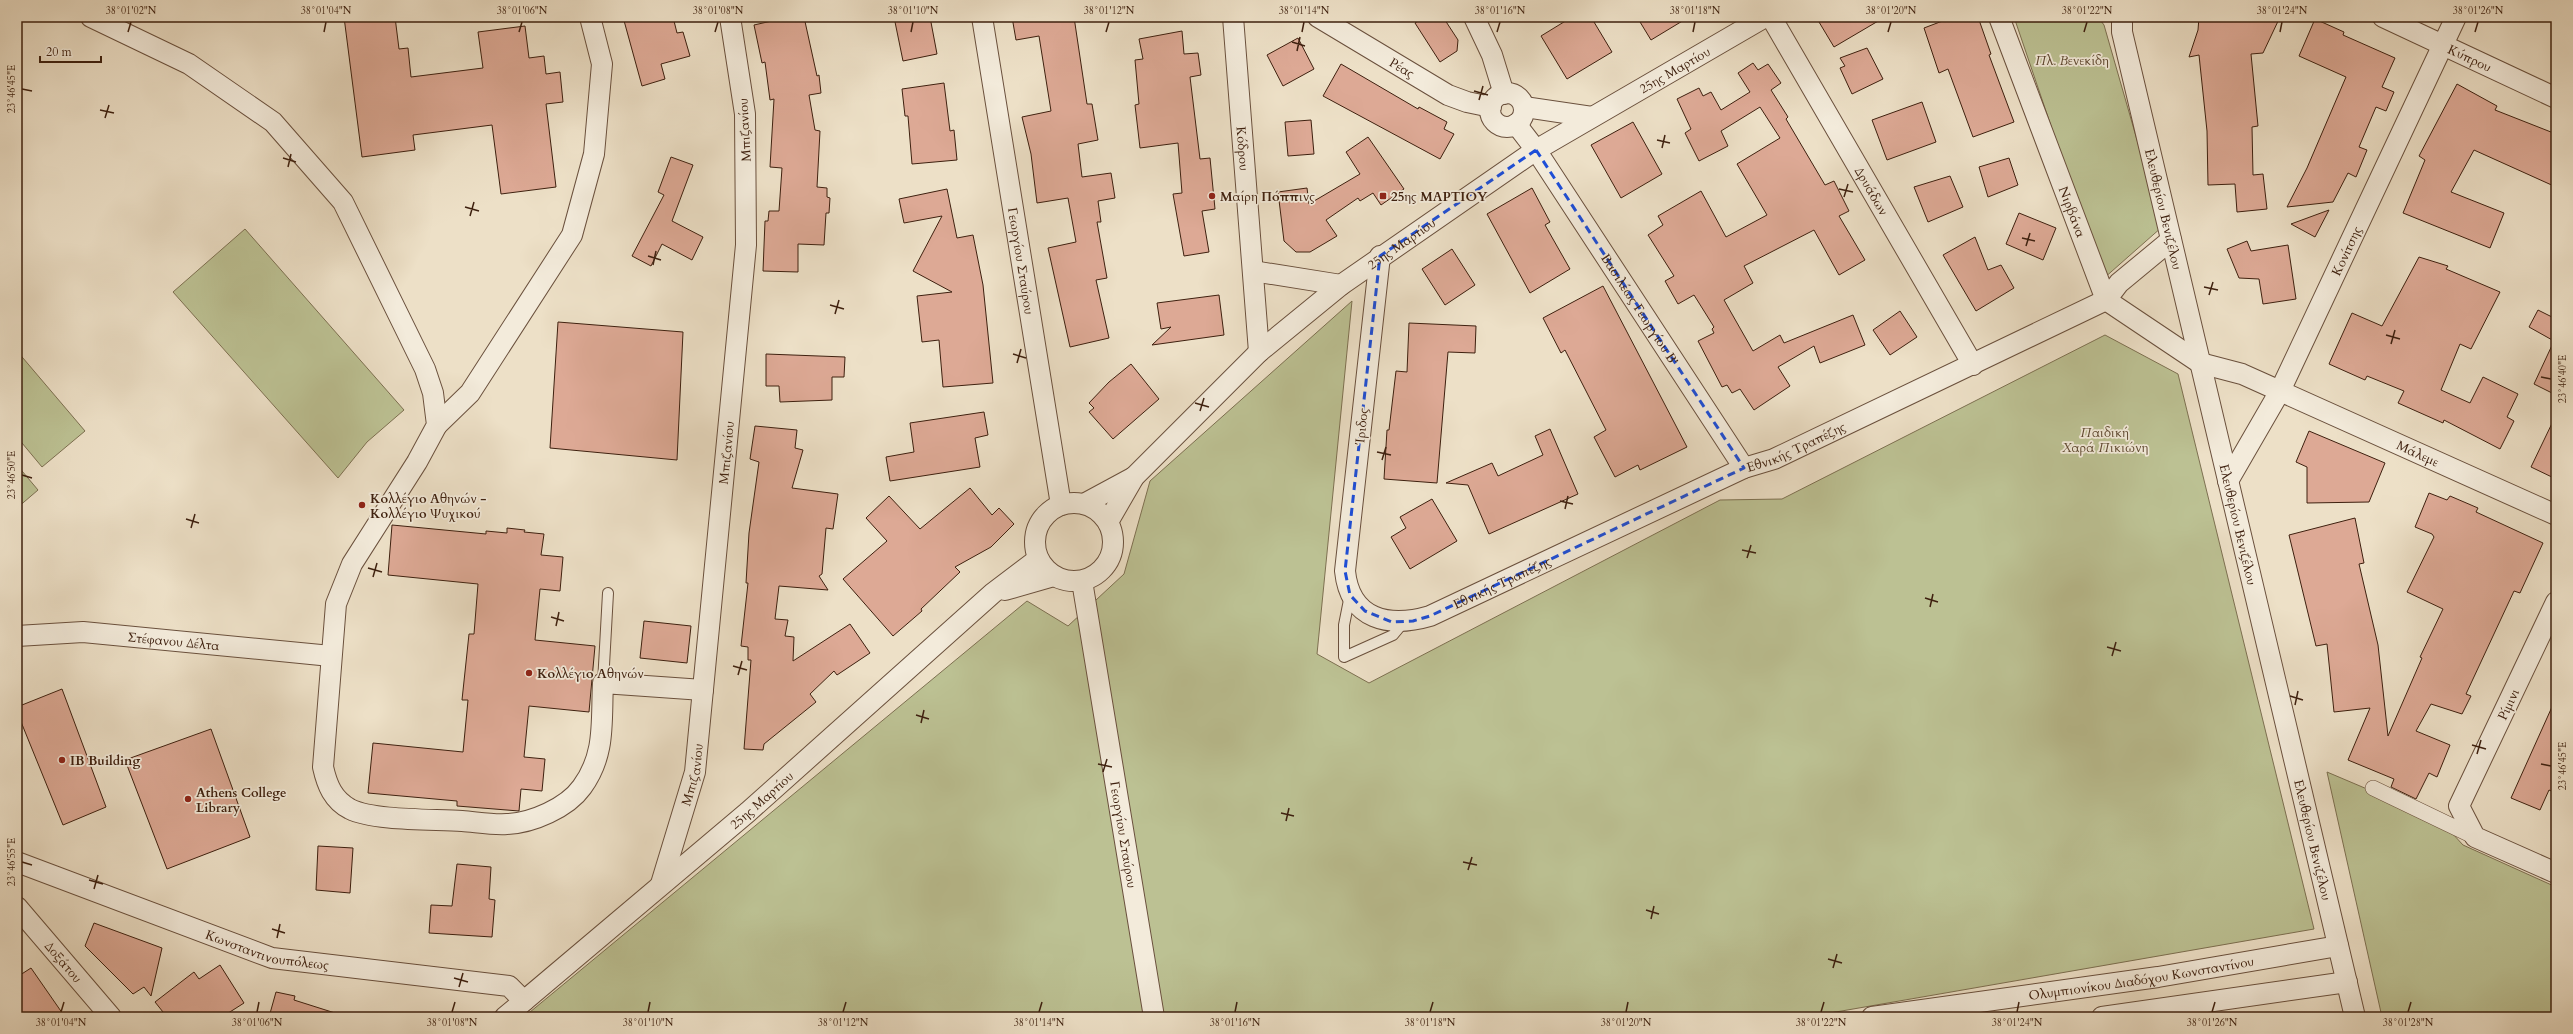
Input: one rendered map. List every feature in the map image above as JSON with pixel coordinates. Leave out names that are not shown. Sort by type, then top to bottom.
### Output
[{"type":"street","points":[[91,17],[189,64],[273,122],[343,202],[425,369],[433,393],[437,425]]},
{"type":"street","points":[[590,17],[602,64],[594,154],[572,235],[470,393],[437,425],[347,575],[336,604],[330,656],[323,768],[327,785],[336,798],[349,808],[372,815],[507,824],[535,818],[558,807],[581,789],[595,767],[600,752],[603,683],[703,690]]},
{"type":"street","name":"Μπιζανίου","points":[[661,884],[696,772],[746,245],[746,114],[730,17]]},
{"type":"street","name":"Γεωργίου Σταύρου","points":[[982,17],[1061,505]]},
{"type":"street","name":"Κόδρου","points":[[1233,17],[1259,352]]},
{"type":"street","name":"Ρέας","points":[[1318,17],[1448,95],[1467,102],[1497,100],[1517,96],[1520,116]]},
{"type":"street","points":[[1474,17],[1492,55],[1497,100],[1490,113],[1498,124],[1503,127],[1520,116],[1592,117]]},
{"type":"street","name":"25ης Μαρτίου","points":[[1108,522],[1134,477],[1259,352],[1341,285],[1380,256],[1536,150],[1765,17]]},
{"type":"street","name":"Δρυάδων","points":[[1771,17],[1973,365]]},
{"type":"street","name":"Νιρβάνα","points":[[1999,17],[2106,300]]},
{"type":"street","name":"Κύπρου","points":[[2383,17],[2556,98]]},
{"type":"street","name":"Κονίτσης","points":[[2228,481],[2280,391],[2456,17]]},
{"type":"street","name":"Ελευθερίου Βενιζέλου","points":[[2118,22],[2355,1017]]},
{"type":"street","name":"Βασιλέως Γεωργίου Β'","points":[[1520,116],[1536,150],[1744,468]]},
{"type":"street","name":"Εθνικής Τραπέζης","points":[[1350,595],[1365,611],[1378,619],[1403,623],[1430,616],[1744,468],[1774,458],[1973,365],[2106,300],[2119,283],[2171,240]]},
{"type":"street","name":"Ίριδος","points":[[1350,595],[1345,571],[1380,256]]},
{"type":"street","points":[[1253,271],[1341,285]]},
{"type":"street","points":[[2106,300],[2200,363]]},
{"type":"street","name":"Μάλεμε","points":[[2200,363],[2242,374],[2556,515]]},
{"type":"street","name":"25ης Μαρτίου","points":[[1084,504],[1134,477]]},
{"type":"street","points":[[1073,503],[1084,504],[1098,511],[1108,522],[1114,543],[1110,558],[1101,571],[1082,581],[1067,581],[1054,576],[1038,559],[1035,546],[1036,533],[1041,521],[1050,511],[1061,505],[1073,503]]},
{"type":"street","name":"25ης Μαρτίου","points":[[505,1017],[853,720],[993,593],[1038,559]]},
{"type":"street","name":"25ης Μαρτίου","points":[[993,593],[1054,576]]},
{"type":"street","name":"Γεωργίου Σταύρου","points":[[1082,581],[1154,1017]]},
{"type":"street","name":"Ρίμινι","points":[[2475,837],[2459,806],[2556,602]]},
{"type":"street","name":"Στέφανου Δέλτα","points":[[17,636],[83,632],[330,656]]},
{"type":"street","points":[[2373,788],[2475,837],[2556,872]]},
{"type":"street","name":"Κωνσταντινουπόλεως","points":[[17,862],[272,958],[509,986],[524,1001]]},
{"type":"street","name":"Δοξάτου","points":[[17,907],[111,1017]]},
{"type":"street","name":"Ολυμπιονίκου Διαδόχου Κωνσταντίνου","points":[[1872,1017],[2158,977],[2338,946]]},
{"type":"street","points":[[2102,1017],[2347,982]]},
{"type":"lane","points":[[603,683],[608,593]]},
{"type":"lane","points":[[1350,595],[1344,625],[1344,657],[1393,635],[1403,623]]},
{"type":"highlighted area","points":[[1536,150],[1744,468],[1430,616],[1413,621],[1392,622],[1365,611],[1350,595],[1345,571],[1380,256]]},
{"type":"green space","name":"Πλ. Βενεκίδη","points":[[2014,17],[2098,17],[2104,25],[2162,227],[2103,279]]},
{"type":"green space","points":[[245,229],[404,410],[367,442],[338,478],[173,292]]},
{"type":"green space","name":"Παιδική Χαρά Πικιώνη","points":[[1352,301],[1317,654],[1369,683],[1720,500],[1782,499],[2105,335],[2178,374],[2314,929],[1807,1017],[524,1017],[1027,601],[1068,626],[1124,574],[1150,481]]},
{"type":"green space","points":[[17,351],[85,431],[42,467],[17,437]]},
{"type":"green space","points":[[17,465],[38,490],[17,508]]},
{"type":"green space","points":[[2327,772],[2440,820],[2463,845],[2556,887],[2556,1017],[2382,1017]]},
{"type":"building","points":[[344,17],[395,17],[399,49],[408,48],[411,77],[483,68],[478,32],[525,26],[529,58],[544,56],[546,74],[560,72],[563,102],[546,104],[556,187],[501,194],[492,125],[413,135],[415,150],[362,157]]},
{"type":"building","points":[[623,17],[673,17],[677,33],[683,32],[690,56],[661,64],[665,79],[642,86]]},
{"type":"building","points":[[776,17],[804,17],[817,76],[819,75],[821,93],[809,95],[815,130],[820,131],[817,187],[827,188],[827,197],[830,198],[829,213],[826,213],[824,245],[798,244],[798,272],[763,271],[765,221],[768,221],[769,211],[779,211],[782,168],[770,167],[774,99],[770,100],[765,62],[762,63],[754,25],[776,20]]},
{"type":"building","points":[[894,17],[930,17],[937,54],[903,61]]},
{"type":"building","points":[[1012,17],[1074,17],[1087,104],[1092,104],[1098,140],[1078,144],[1082,177],[1111,173],[1115,198],[1098,201],[1101,222],[1097,222],[1107,278],[1096,280],[1109,338],[1070,347],[1048,248],[1076,242],[1068,198],[1037,203],[1031,154],[1022,117],[1051,111],[1039,36],[1016,40]]},
{"type":"building","points":[[1424,17],[1443,17],[1458,40],[1457,51],[1440,62],[1415,23]]},
{"type":"building","points":[[1572,17],[1591,17],[1612,52],[1567,79],[1541,36]]},
{"type":"building","points":[[1637,17],[1689,17],[1651,40]]},
{"type":"building","points":[[1816,17],[1885,17],[1834,47]]},
{"type":"building","points":[[1953,17],[1978,17],[1991,54],[1989,55],[2014,122],[1973,137],[1948,69],[1939,73],[1924,28]]},
{"type":"building","points":[[2199,17],[2280,17],[2263,53],[2251,54],[2258,126],[2252,127],[2253,175],[2263,174],[2267,209],[2237,212],[2235,184],[2208,185],[2207,131],[2199,55],[2189,57],[2198,30]]},
{"type":"building","points":[[2315,19],[2344,32],[2343,35],[2395,58],[2382,87],[2394,92],[2386,111],[2376,107],[2359,147],[2367,150],[2356,177],[2348,173],[2333,202],[2287,207],[2307,168],[2346,77],[2299,56]]},
{"type":"building","points":[[1182,31],[1184,54],[1198,53],[1201,75],[1190,77],[1200,159],[1210,158],[1215,209],[1202,211],[1209,252],[1184,256],[1173,194],[1182,193],[1178,143],[1140,148],[1135,105],[1139,104],[1135,60],[1143,59],[1139,39]]},
{"type":"building","points":[[1298,38],[1314,69],[1283,86],[1267,55]]},
{"type":"building","points":[[1867,48],[1883,79],[1852,94],[1840,68],[1845,66],[1840,58]]},
{"type":"building","points":[[1753,63],[1758,70],[1768,64],[1781,83],[1771,90],[1788,117],[1786,119],[1825,185],[1834,181],[1849,211],[1839,216],[1865,260],[1839,275],[1814,230],[1744,266],[1753,283],[1724,300],[1753,351],[1780,335],[1784,343],[1853,315],[1865,345],[1820,363],[1814,346],[1778,367],[1790,386],[1754,410],[1740,389],[1732,393],[1727,385],[1722,387],[1698,341],[1714,333],[1712,329],[1714,327],[1694,295],[1678,304],[1665,281],[1674,276],[1648,235],[1663,225],[1658,216],[1701,191],[1726,237],[1767,215],[1737,164],[1780,138],[1760,107],[1721,131],[1728,146],[1699,161],[1685,133],[1691,129],[1677,99],[1699,88],[1703,96],[1711,92],[1721,110],[1750,92],[1738,73]]},
{"type":"building","points":[[1341,64],[1418,109],[1419,107],[1447,122],[1444,129],[1454,134],[1440,159],[1323,96]]},
{"type":"building","points":[[944,83],[950,131],[954,130],[957,160],[912,164],[908,116],[905,116],[902,89]]},
{"type":"building","points":[[2457,84],[2497,106],[2495,110],[2556,134],[2556,187],[2474,150],[2451,192],[2504,213],[2490,248],[2403,213],[2425,160],[2419,156]]},
{"type":"building","points":[[1922,102],[1936,142],[1887,160],[1872,120]]},
{"type":"building","points":[[1311,120],[1314,154],[1288,156],[1285,122]]},
{"type":"building","points":[[1633,122],[1662,174],[1621,198],[1591,145]]},
{"type":"building","points":[[1368,137],[1404,189],[1381,205],[1373,193],[1360,201],[1358,198],[1326,220],[1337,236],[1310,252],[1296,252],[1284,241],[1278,192],[1307,188],[1309,204],[1360,174],[1346,152]]},
{"type":"building","points":[[671,157],[693,165],[672,221],[703,237],[692,260],[662,244],[651,266],[632,256],[664,195],[658,192]]},
{"type":"building","points":[[2009,158],[2018,185],[1988,197],[1979,167]]},
{"type":"building","points":[[1950,176],[1963,207],[1928,222],[1914,187]]},
{"type":"building","points":[[1532,188],[1550,222],[1545,225],[1570,269],[1530,293],[1487,214]]},
{"type":"building","points":[[947,189],[957,238],[973,235],[983,285],[993,383],[943,387],[939,340],[922,342],[917,296],[952,292],[913,271],[942,216],[904,223],[899,199]]},
{"type":"building","points":[[2329,210],[2315,237],[2291,224]]},
{"type":"building","points":[[2019,213],[2056,228],[2043,260],[2006,244]]},
{"type":"building","points":[[1975,237],[1988,270],[2001,265],[2014,288],[1976,311],[1943,255]]},
{"type":"building","points":[[2247,241],[2251,251],[2288,245],[2296,299],[2263,304],[2259,279],[2239,278],[2227,249]]},
{"type":"building","points":[[1452,249],[1475,285],[1445,305],[1422,269]]},
{"type":"building","points":[[2419,257],[2448,266],[2446,269],[2500,292],[2471,349],[2460,344],[2441,390],[2470,403],[2483,377],[2518,394],[2507,417],[2514,421],[2500,449],[2444,420],[2443,423],[2398,403],[2404,391],[2367,376],[2365,380],[2329,364],[2352,313],[2382,326]]},
{"type":"building","points":[[1603,286],[1687,447],[1640,470],[1638,465],[1615,477],[1594,437],[1606,430],[1565,350],[1561,353],[1543,318]]},
{"type":"building","points":[[1219,295],[1224,335],[1152,345],[1171,327],[1161,329],[1157,303]]},
{"type":"building","points":[[2538,310],[2556,319],[2556,395],[2534,384],[2554,341],[2529,327]]},
{"type":"building","points":[[1900,311],[1917,337],[1890,355],[1873,330]]},
{"type":"building","points":[[558,322],[683,332],[677,460],[550,448]]},
{"type":"building","points":[[1409,323],[1476,326],[1475,353],[1448,352],[1437,483],[1384,479],[1387,430],[1389,430],[1396,371],[1407,372]]},
{"type":"building","points":[[766,354],[845,357],[844,377],[832,377],[832,400],[780,402],[779,386],[766,386]]},
{"type":"building","points":[[1131,364],[1159,399],[1113,439],[1089,412],[1094,408],[1089,403],[1109,382]]},
{"type":"building","points":[[984,412],[988,435],[975,438],[980,467],[890,481],[886,457],[914,452],[910,423]]},
{"type":"building","points":[[2556,415],[2556,479],[2531,467]]},
{"type":"building","points":[[755,426],[797,430],[795,448],[803,450],[792,488],[838,494],[833,529],[826,528],[822,574],[819,576],[828,590],[779,586],[775,619],[788,620],[785,636],[794,637],[793,661],[850,624],[870,653],[837,675],[834,671],[810,694],[816,702],[764,744],[763,750],[744,749],[751,660],[748,660],[748,647],[741,646],[748,583],[746,583],[749,533],[759,462],[750,459]]},
{"type":"building","points":[[1550,429],[1578,494],[1489,534],[1468,485],[1446,483],[1492,463],[1498,476],[1543,455],[1535,436]]},
{"type":"building","points":[[2309,431],[2385,463],[2369,502],[2307,503],[2307,467],[2296,462]]},
{"type":"building","points":[[970,488],[992,515],[999,508],[1014,524],[991,547],[955,567],[960,572],[921,609],[922,611],[893,636],[843,579],[887,541],[866,518],[889,496],[920,529]]},
{"type":"building","points":[[2429,493],[2447,500],[2450,496],[2478,508],[2476,512],[2543,543],[2520,593],[2514,591],[2466,694],[2471,696],[2462,714],[2431,704],[2416,731],[2450,745],[2437,777],[2429,773],[2416,799],[2391,787],[2394,779],[2348,760],[2370,708],[2334,712],[2327,644],[2316,646],[2289,535],[2355,518],[2364,563],[2359,564],[2378,645],[2388,736],[2422,658],[2420,657],[2443,609],[2407,592],[2434,537],[2432,534],[2415,527]]},
{"type":"building","points":[[1432,499],[1457,541],[1410,569],[1391,537],[1406,528],[1400,517]]},
{"type":"building","name":"Κολλέγιο Αθηνών","points":[[392,525],[486,534],[486,531],[507,533],[507,528],[525,530],[524,532],[544,534],[541,555],[563,557],[560,591],[540,589],[535,640],[595,646],[589,712],[529,706],[524,757],[545,759],[542,791],[521,789],[519,811],[457,806],[457,801],[368,793],[373,743],[463,752],[468,700],[462,700],[469,634],[474,634],[478,584],[388,575]]},
{"type":"building","points":[[644,621],[691,626],[687,663],[640,658]]},
{"type":"building","name":"IB Building","points":[[62,689],[106,807],[63,825],[17,712],[17,707]]},
{"type":"building","points":[[2556,698],[2556,793],[2549,790],[2540,810],[2511,798]]},
{"type":"building","name":"Athens College Library","points":[[211,729],[250,837],[167,869],[125,760]]},
{"type":"building","points":[[318,846],[353,848],[350,893],[316,890]]},
{"type":"building","points":[[457,864],[491,867],[489,899],[495,900],[492,937],[429,933],[431,905],[452,906]]},
{"type":"building","points":[[94,923],[162,948],[151,996],[144,987],[133,994],[85,946]]},
{"type":"building","points":[[220,965],[244,1003],[222,1017],[167,1017],[155,1002],[194,972],[199,979]]},
{"type":"building","points":[[31,968],[65,1017],[17,1017],[17,977]]},
{"type":"building","points":[[276,992],[295,996],[294,1000],[335,1013],[335,1017],[269,1017]]},
{"type":"place","name":"Μαίρη Πόππινς","points":[[1212,196]]},
{"type":"place","name":"25ης ΜΑΡΤΙΟΥ","points":[[1383,196]]},
{"type":"place","name":"Κολλέγιο Αθηνών - Κολλέγιο Ψυχικού","points":[[362,505]]},
{"type":"place","name":"Κολλέγιο Αθηνών","points":[[529,673]]},
{"type":"place","name":"IB Building","points":[[62,760]]},
{"type":"place","name":"Athens College Library","points":[[188,799]]}]
